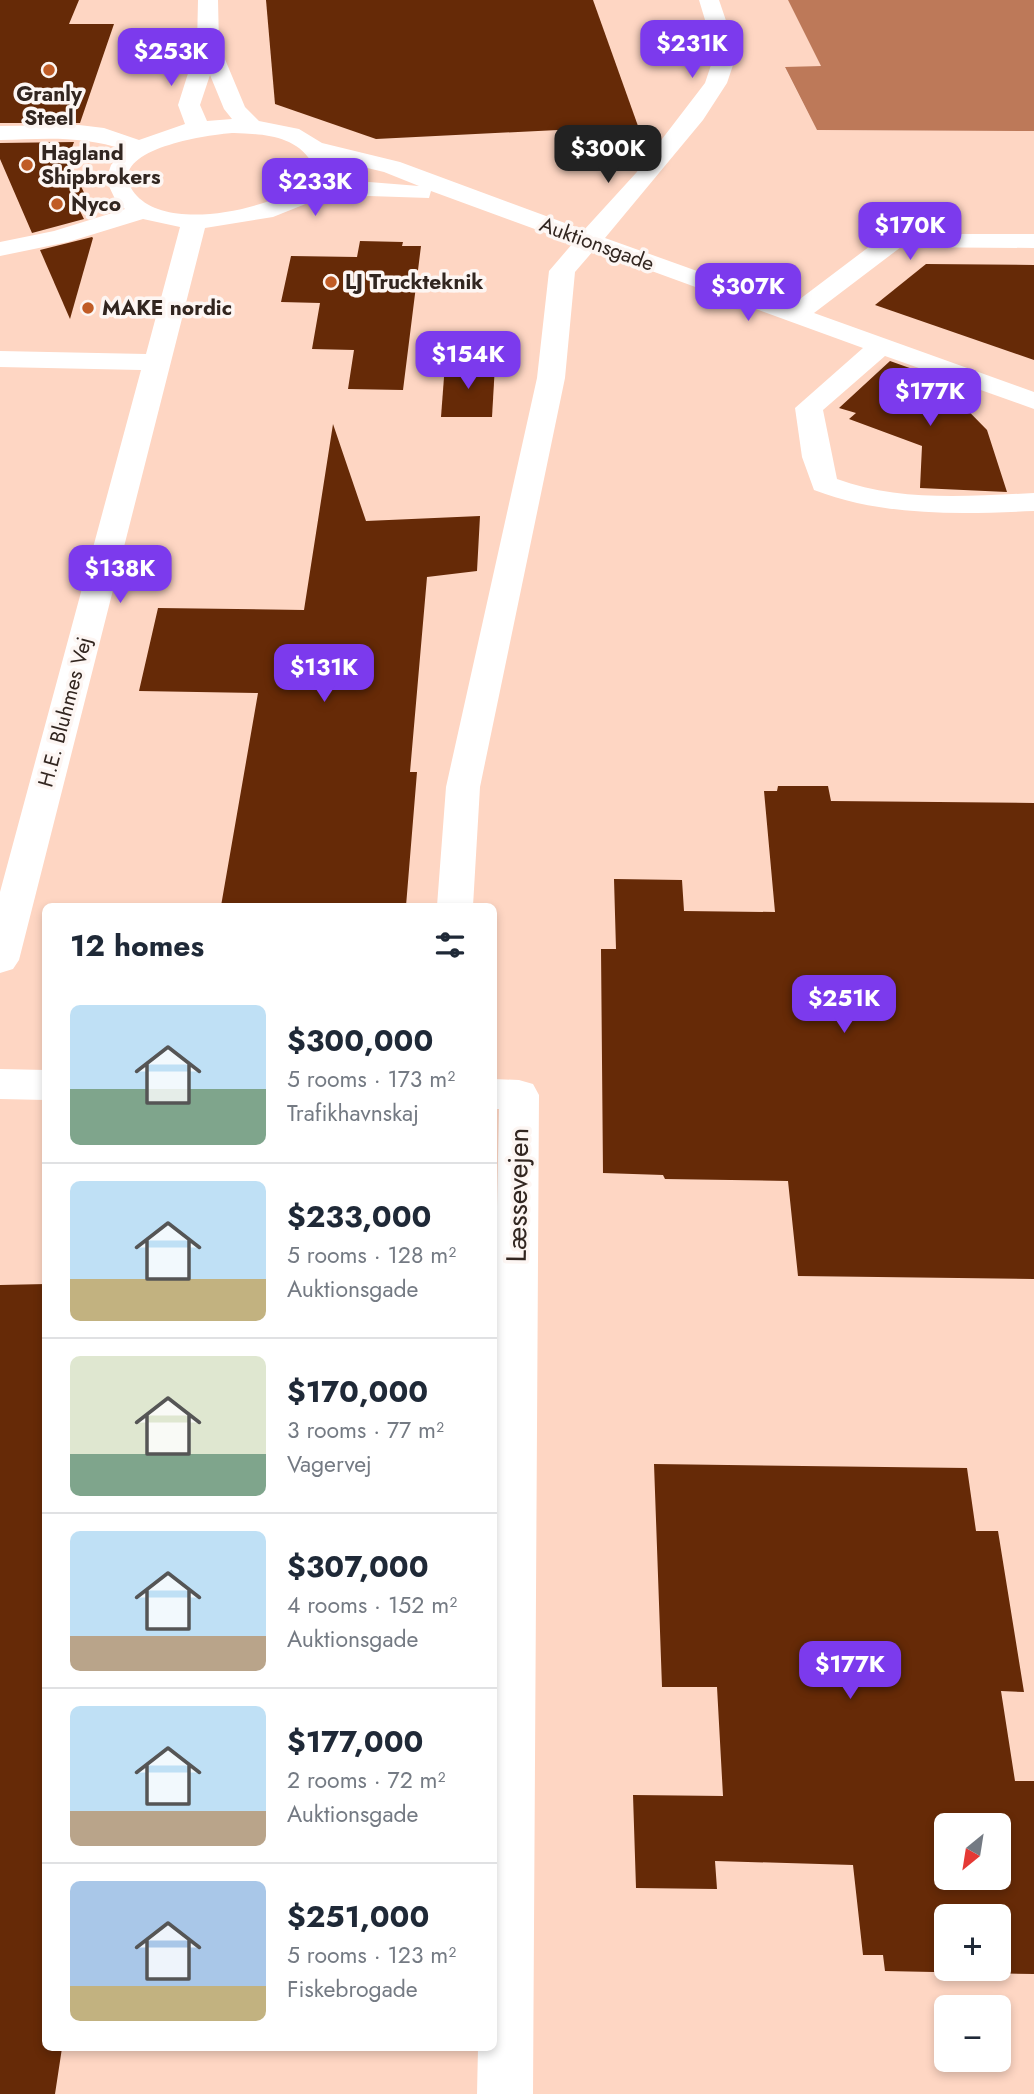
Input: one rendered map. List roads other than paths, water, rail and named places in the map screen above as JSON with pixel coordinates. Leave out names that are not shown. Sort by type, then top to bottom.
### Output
[{"type":"street","points":[[198,128],[189,105],[208,45],[208,0]]},
{"type":"street","points":[[455,903],[463,787],[551,378],[562,271],[695,116],[716,83],[726,53],[709,0]]},
{"type":"street","points":[[208,45],[235,109],[251,127]]},
{"type":"street","name":"Auktionsgade","points":[[140,148],[158,139],[198,128],[251,127],[290,134],[316,149],[392,167],[588,241],[1034,401]]},
{"type":"street","points":[[0,133],[79,132],[104,135],[140,148]]},
{"type":"street","points":[[140,148],[125,160],[118,173],[119,187],[128,199],[146,210],[192,228],[256,217],[297,203],[321,183],[325,171],[323,160],[316,149]]},
{"type":"street","name":"Auktionsgade","points":[[311,194],[369,189],[477,200]]},
{"type":"street","points":[[0,249],[59,237],[146,210]]},
{"type":"street","name":"H.E. Bluhmes Vej","points":[[0,960],[192,228]]},
{"type":"street","points":[[796,315],[895,239],[1034,241]]},
{"type":"street","points":[[881,346],[810,408],[816,457],[824,484],[844,494],[880,499],[1034,502]]},
{"type":"street","points":[[0,359],[157,362]]},
{"type":"street","points":[[0,1084],[42,1085]]},
{"type":"street","name":"Læssevejen","points":[[505,2094],[506,1094]]},
{"type":"place","name":"Granly Steel","points":[[49,70]]},
{"type":"place","name":"Hagland Shipbrokers","points":[[27,165]]},
{"type":"place","name":"Nyco","points":[[57,204]]},
{"type":"place","name":"LJ Truckteknik","points":[[331,282]]},
{"type":"place","name":"MAKE nordic","points":[[88,308]]}]
